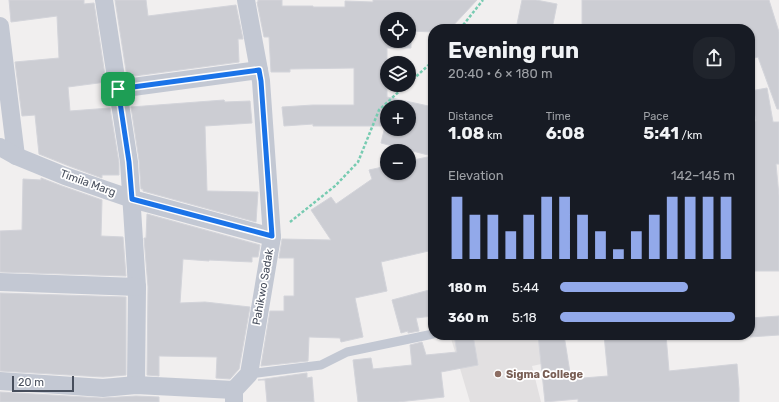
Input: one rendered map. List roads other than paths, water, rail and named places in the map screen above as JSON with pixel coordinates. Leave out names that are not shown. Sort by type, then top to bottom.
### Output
[{"type":"street","points":[[104,0],[129,162],[137,287],[136,385]]},
{"type":"street","name":"Pahikwo Sadak","points":[[246,0],[261,81],[272,236],[249,374]]},
{"type":"street","points":[[0,26],[16,156]]},
{"type":"street","points":[[118,89],[259,70]]},
{"type":"street","name":"Timila Marg","points":[[0,148],[65,176],[132,199],[272,236]]},
{"type":"street","points":[[0,282],[137,287]]},
{"type":"street","points":[[0,381],[103,388],[136,385],[234,396],[249,374]]},
{"type":"lane","points":[[249,374],[321,365],[347,352],[428,335]]},
{"type":"place","name":"Sigma College","points":[[498,374]]}]
